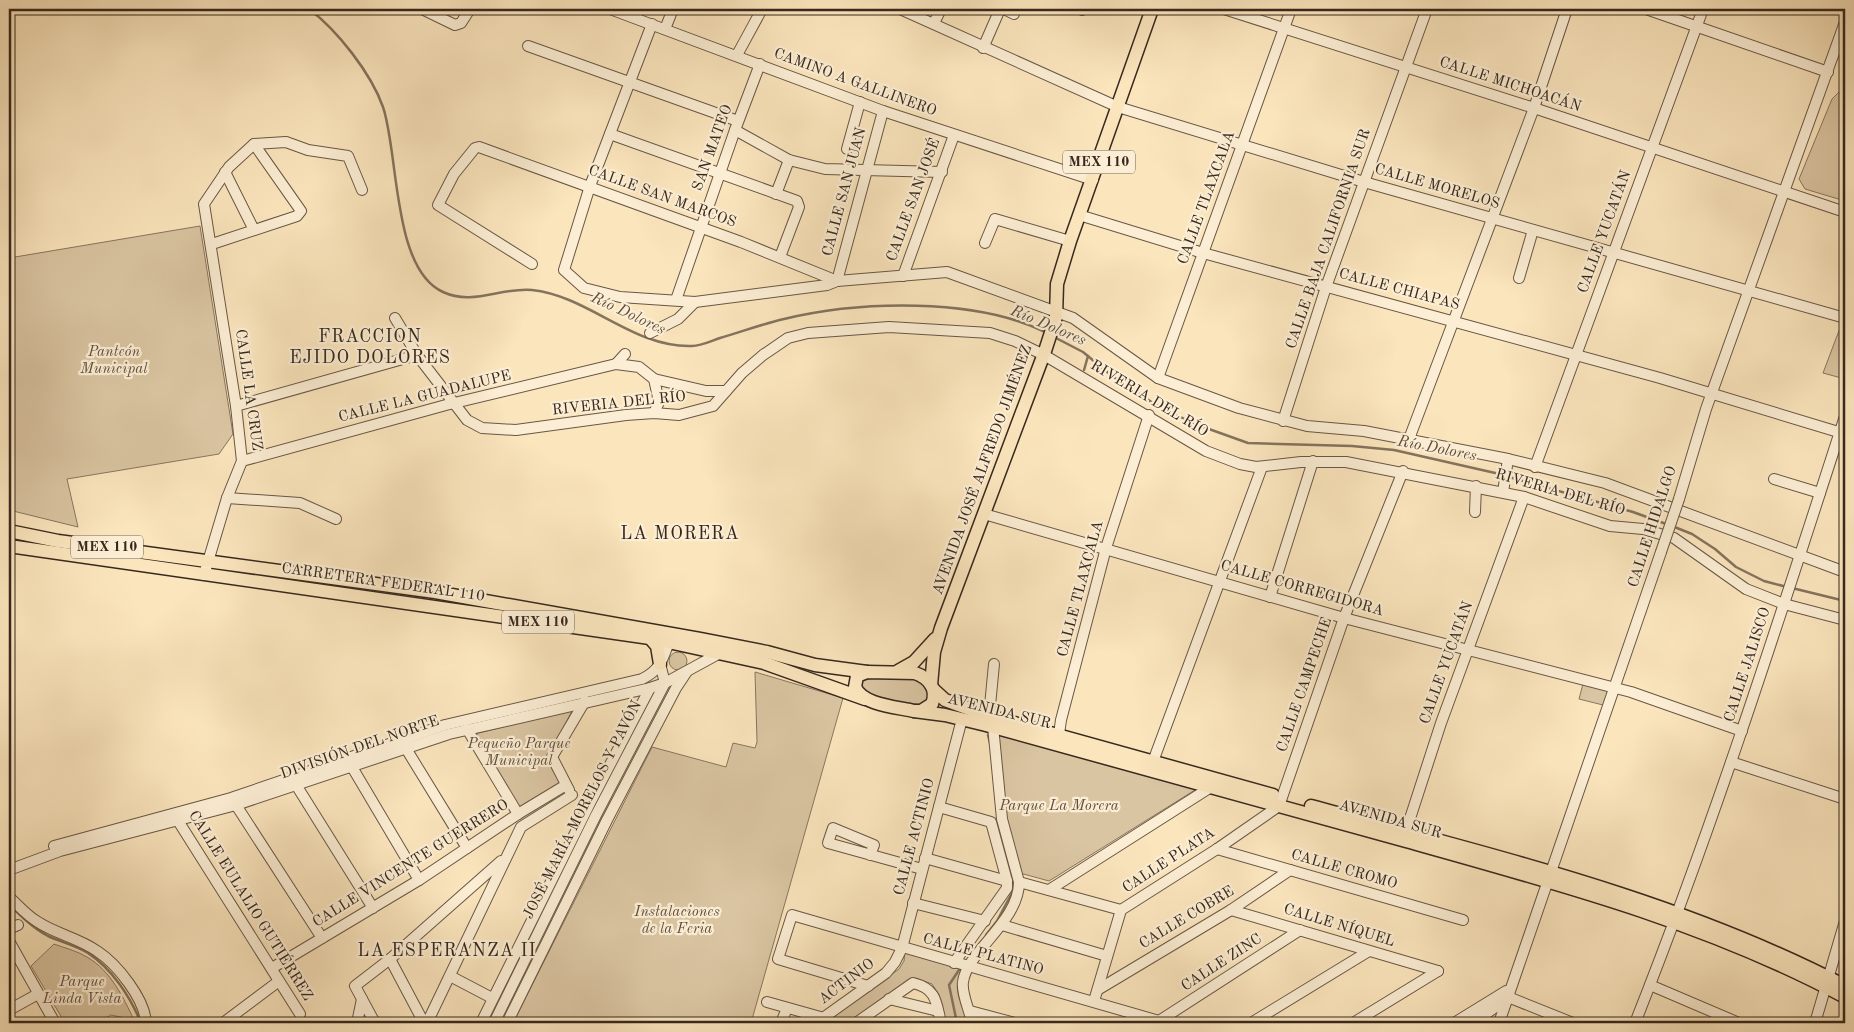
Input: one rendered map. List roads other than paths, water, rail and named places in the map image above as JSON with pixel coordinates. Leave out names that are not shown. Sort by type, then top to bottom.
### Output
[{"type":"main road","name":"AVENIDA JOSÉ ALFREDO JIMÉNEZ","points":[[941,628],[1044,353],[1056,314],[1057,284],[1070,241],[1152,9]]},
{"type":"main road","name":"CARRETERA FEDERAL 110","points":[[9,531],[58,540],[435,592],[767,652],[815,665],[867,672]]},
{"type":"main road","name":"CARRETERA FEDERAL 110","points":[[9,546],[650,638],[764,663],[866,699]]},
{"type":"main road","name":"MEX 110","points":[[896,672],[914,662],[929,648],[941,628]]},
{"type":"main road","name":"MEX 110","points":[[866,699],[914,711],[927,709],[934,698],[934,652],[941,628]]},
{"type":"main road","points":[[650,638],[656,646],[660,664]]},
{"type":"main road","points":[[668,642],[679,638],[754,653],[767,652]]},
{"type":"main road","name":"MEX 110","points":[[867,672],[915,673],[927,678],[933,688]]},
{"type":"main road","points":[[866,699],[858,694],[854,687],[858,676],[867,672]]},
{"type":"main road","name":"AVENIDA SUR","points":[[933,688],[945,700],[985,719],[1550,876],[1677,917],[1778,952],[1828,982],[1845,997]]},
{"type":"main road","name":"AVENIDA SUR","points":[[914,711],[962,718],[985,719]]},
{"type":"main road","name":"AVENIDA SUR","points":[[1152,766],[1211,787],[1280,802]]},
{"type":"main road","name":"AVENIDA SUR","points":[[1828,982],[1845,986]]},
{"type":"street","points":[[422,9],[455,25],[461,23],[470,9]]},
{"type":"street","name":"CAMINO A GALLINERO","points":[[610,9],[737,55],[882,111],[1093,180]]},
{"type":"street","points":[[665,29],[673,9]]},
{"type":"street","points":[[737,55],[762,9]]},
{"type":"street","name":"CALLE MORELOS","points":[[900,9],[982,48],[1118,107],[1364,182],[1613,254],[1845,318]]},
{"type":"street","points":[[934,24],[941,9]]},
{"type":"street","points":[[982,48],[1002,9],[1014,14]]},
{"type":"street","name":"CALLE MICHOACÁN","points":[[1224,9],[1534,108],[1845,212]]},
{"type":"street","name":"CALLE TLAXCALA","points":[[1158,378],[1290,9]]},
{"type":"street","name":"CALLE BAJA CALIFORNIA SUR","points":[[1283,420],[1326,286],[1427,9]]},
{"type":"street","points":[[1409,439],[1534,108],[1567,9]]},
{"type":"street","points":[[1646,9],[1697,26],[1827,76]]},
{"type":"street","name":"CALLE YUCATÁN","points":[[1535,466],[1703,9]]},
{"type":"street","name":"CALLE HIDALGO","points":[[1505,996],[1511,988],[1679,499],[1712,394],[1845,22]]},
{"type":"street","points":[[590,186],[652,24]]},
{"type":"street","points":[[528,46],[630,82],[736,126],[789,160],[825,169],[942,172]]},
{"type":"street","name":"SAN MATEO","points":[[676,300],[719,173],[760,64]]},
{"type":"street","points":[[847,149],[860,102]]},
{"type":"street","name":"CALLE SAN JUAN","points":[[838,281],[865,170],[882,111]]},
{"type":"street","points":[[610,134],[797,201],[799,207],[780,257]]},
{"type":"street","name":"CALLE SAN JOSÉ","points":[[903,276],[954,135]]},
{"type":"street","points":[[254,230],[225,172],[254,144],[286,142],[308,150],[348,156],[362,190]]},
{"type":"street","points":[[212,244],[297,216],[301,211],[254,144]]},
{"type":"street","name":"CALLE SAN MARCOS","points":[[532,264],[438,205],[454,174],[475,148],[479,147],[590,186],[780,257],[838,281]]},
{"type":"street","points":[[776,194],[789,160]]},
{"type":"street","name":"CALLE LA CRUZ","points":[[204,575],[206,561],[227,498],[242,461],[236,406],[212,244],[204,204],[225,172]]},
{"type":"street","name":"RIVERIA DEL RÍO","points":[[590,186],[564,270],[584,288],[620,297],[695,302],[827,285],[838,281],[946,272],[1056,314],[1073,318],[1158,378],[1240,408],[1283,420],[1409,439],[1507,463],[1535,466],[1606,483],[1799,558],[1845,572]]},
{"type":"street","name":"CALLE CHIAPAS","points":[[1079,215],[1203,253],[1454,320],[1843,433]]},
{"type":"street","points":[[985,243],[995,219],[1070,241]]},
{"type":"street","points":[[1519,278],[1533,230]]},
{"type":"street","points":[[650,333],[678,319],[695,302]]},
{"type":"street","name":"RIVERIA DEL RÍO","points":[[395,318],[417,355],[452,403],[467,420],[482,428],[516,430],[626,415],[654,413],[679,415],[714,406],[742,373],[788,338],[808,333],[889,326],[990,333],[1044,353],[1206,451],[1240,464],[1262,467],[1313,461],[1346,462],[1476,486],[1503,489],[1610,526],[1643,530],[1674,538],[1746,589],[1784,604],[1845,620]]},
{"type":"street","points":[[616,364],[625,354]]},
{"type":"street","points":[[236,406],[417,355]]},
{"type":"street","points":[[616,364],[640,367],[654,379],[706,391],[726,391]]},
{"type":"street","name":"CALLE LA GUADALUPE","points":[[242,461],[452,403],[616,364]]},
{"type":"street","points":[[654,379],[659,402],[654,413]]},
{"type":"street","name":"CALLE TLAXCALA","points":[[1059,739],[1061,720],[1106,548],[1149,415]]},
{"type":"street","name":"CALLE JALISCO","points":[[1635,1023],[1677,917],[1742,731],[1820,493],[1843,433],[1845,416]]},
{"type":"street","points":[[1270,597],[1313,461]]},
{"type":"street","points":[[1503,489],[1507,463]]},
{"type":"street","points":[[1152,766],[1262,467]]},
{"type":"street","name":"CALLE CAMPECHE","points":[[1280,802],[1344,618],[1403,471]]},
{"type":"street","points":[[1774,480],[1820,493]]},
{"type":"street","points":[[1475,512],[1476,486]]},
{"type":"street","name":"CALLE YUCATÁN","points":[[1404,836],[1440,722],[1524,497]]},
{"type":"street","points":[[227,498],[300,503],[336,518]]},
{"type":"street","name":"CALLE CORREGIDORA","points":[[984,514],[1344,618],[1614,688],[1742,731]]},
{"type":"street","points":[[665,683],[660,664],[668,642]]},
{"type":"street","name":"DIVISIÓN DEL NORTE","points":[[9,870],[60,851],[294,782],[403,744],[650,688],[665,683],[720,653]]},
{"type":"street","name":"DIVISIÓN DEL NORTE","points":[[9,863],[57,844],[236,805],[294,782],[352,767],[445,725],[642,679],[653,673],[660,664]]},
{"type":"street","points":[[961,964],[1002,925],[1019,891],[1019,882],[1002,819],[985,719],[994,664]]},
{"type":"street","name":"JOSÉ MARÍA MORELOS Y PAVÓN","points":[[507,1023],[606,820],[676,688],[689,670]]},
{"type":"street","name":"JOSÉ MARÍA MORELOS Y PAVÓN","points":[[494,1023],[596,815],[665,683]]},
{"type":"street","points":[[481,1023],[590,803],[650,688]]},
{"type":"street","points":[[589,691],[585,703],[552,757],[572,795],[590,803]]},
{"type":"street","name":"CALLE ACTINIO","points":[[895,962],[902,948],[962,718]]},
{"type":"street","points":[[467,729],[518,814]]},
{"type":"street","points":[[403,744],[467,848]]},
{"type":"street","points":[[1731,762],[1845,799]]},
{"type":"street","points":[[352,767],[419,880]]},
{"type":"street","points":[[294,782],[373,908]]},
{"type":"street","name":"CALLE VINCENTE GUERRERO","points":[[272,968],[419,880],[518,814],[566,785]]},
{"type":"street","points":[[1049,890],[1211,787]]},
{"type":"street","points":[[426,1023],[521,826],[572,795]]},
{"type":"street","name":"CALLE PLATA","points":[[1094,1001],[1121,910],[1217,849],[1280,802]]},
{"type":"street","points":[[236,805],[322,938]]},
{"type":"street","points":[[939,807],[991,822],[1008,881],[1007,888],[985,921],[961,964],[962,983],[972,1023]]},
{"type":"street","name":"CALLE EULALIO GUTIÉRREZ","points":[[176,818],[300,1014]]},
{"type":"street","name":"CALLE CROMO","points":[[1217,849],[1464,920]]},
{"type":"street","points":[[870,855],[922,869]]},
{"type":"street","points":[[375,1023],[355,986],[390,959],[506,857]]},
{"type":"street","points":[[925,858],[1008,881]]},
{"type":"street","name":"CALLE COBRE","points":[[1099,989],[1231,910],[1290,870]]},
{"type":"street","points":[[1019,882],[1121,910]]},
{"type":"street","points":[[9,897],[37,922],[97,951],[116,967],[133,990],[146,1015],[146,1023]]},
{"type":"street","points":[[913,903],[985,921]]},
{"type":"street","name":"CALLE NÍQUEL","points":[[1231,910],[1438,971],[1353,1023]]},
{"type":"street","name":"CALLE PLATINO","points":[[868,986],[778,959],[792,915],[1162,1022]]},
{"type":"street","points":[[1815,1023],[1845,921]]},
{"type":"street","points":[[1002,925],[1107,956]]},
{"type":"street","name":"CALLE ZINC","points":[[1162,1022],[1300,930]]},
{"type":"street","points":[[9,942],[55,1023]]},
{"type":"street","points":[[1251,1023],[1369,951]]},
{"type":"street","points":[[390,959],[426,1023]]},
{"type":"street","name":"ACTINIO","points":[[820,1021],[868,986],[895,962]]},
{"type":"street","points":[[450,976],[492,998]]},
{"type":"street","points":[[223,1023],[279,981]]},
{"type":"street","points":[[856,1023],[913,983],[926,986],[934,996],[941,1023]]},
{"type":"street","points":[[1650,985],[1739,1023]]},
{"type":"street","points":[[9,1010],[38,994]]},
{"type":"street","points":[[1473,1023],[1498,1017],[1505,996]]},
{"type":"street","points":[[1454,1023],[1505,996],[1573,1023]]},
{"type":"street","points":[[357,1023],[362,999]]},
{"type":"street","points":[[889,999],[938,1011]]},
{"type":"street","points":[[767,1002],[820,1021]]},
{"type":"street","points":[[781,1023],[787,1008]]},
{"type":"street","points":[[970,1011],[1015,1023]]},
{"type":"waterway","name":"Río Dolores","points":[[309,9],[342,40],[362,67],[378,94],[388,127],[406,236],[414,260],[426,279],[443,292],[465,297],[521,290],[553,294],[650,339],[692,346],[784,319],[814,313],[881,306],[952,308],[986,313],[1018,321],[1047,333]]},
{"type":"waterway","name":"Río Dolores","points":[[1054,337],[1083,352],[1112,376],[1156,405],[1195,424],[1248,443],[1352,446],[1394,450],[1504,475]]},
{"type":"waterway","points":[[1084,370],[1088,356]]},
{"type":"waterway","name":"Río Dolores","points":[[1509,477],[1633,512],[1666,524]]},
{"type":"waterway","name":"Río Dolores","points":[[1672,526],[1692,534],[1715,549],[1736,567],[1764,581],[1787,587]]},
{"type":"waterway","name":"Río Dolores","points":[[1792,588],[1845,601]]},
{"type":"waterway","points":[[988,735],[990,743]]},
{"type":"waterway","points":[[997,818],[1000,830]]},
{"type":"waterway","points":[[986,935],[997,921],[1013,891]]},
{"type":"waterway","points":[[9,904],[43,933],[83,950],[97,959],[119,984],[141,1023]]},
{"type":"waterway","points":[[957,1023],[949,985],[961,967]]},
{"type":"district","name":"FRACCION EJIDO DOLORES","points":[[370,347]]},
{"type":"district","name":"LA MORERA","points":[[680,534]]},
{"type":"district","name":"LA ESPERANZA II","points":[[447,951]]},
{"type":"park label","name":"Panteón Municipal","points":[[114,360]]},
{"type":"park label","name":"Pequeño Parque Municipal","points":[[519,752]]},
{"type":"park label","name":"Parque La Morera","points":[[1059,806]]},
{"type":"park label","name":"Instalaciones de la Feria","points":[[677,920]]},
{"type":"park label","name":"Parque Linda Vista","points":[[82,990]]}]
